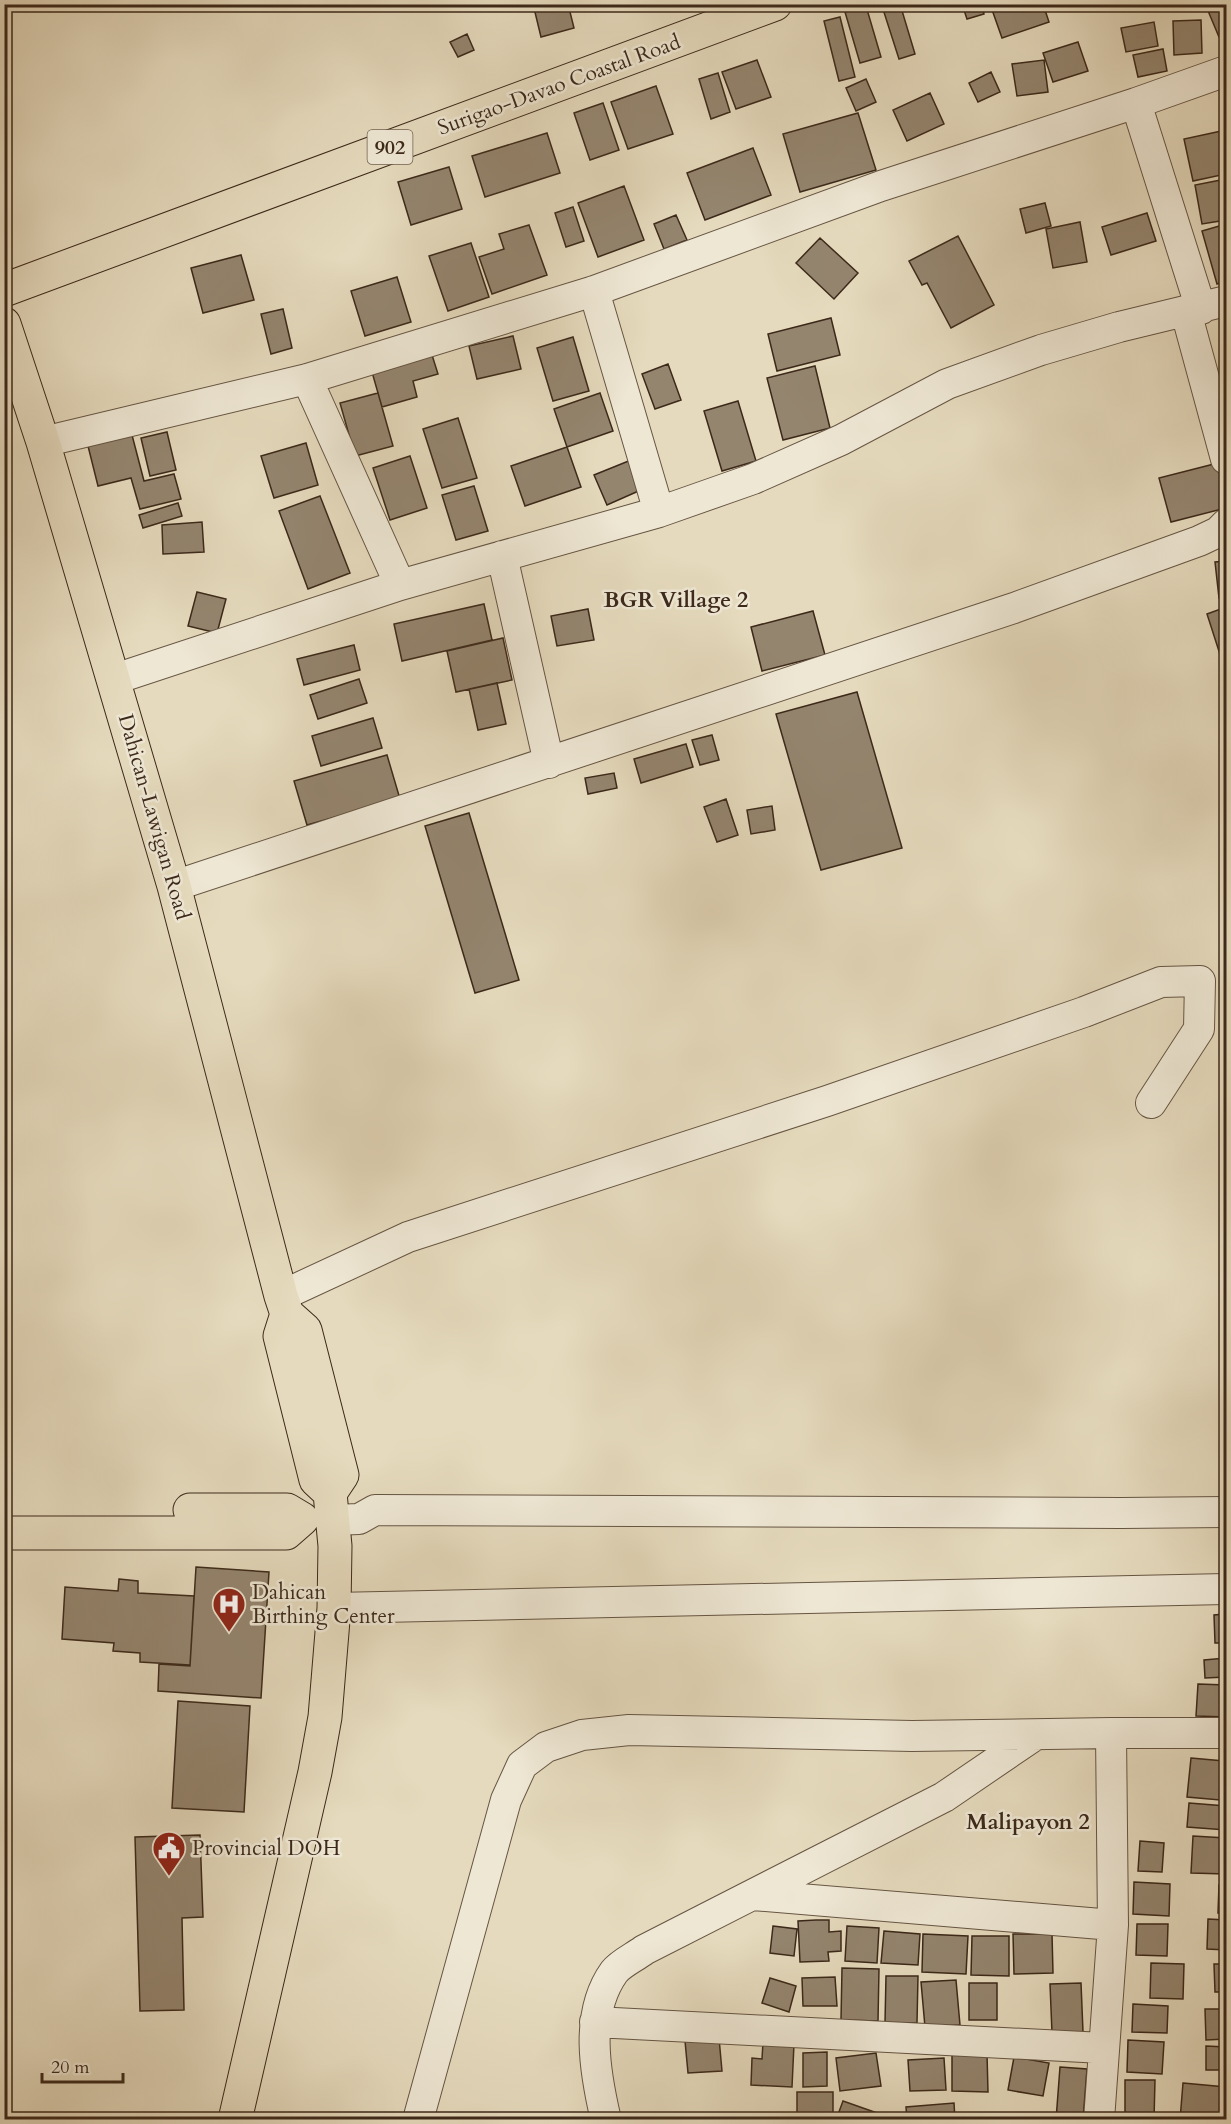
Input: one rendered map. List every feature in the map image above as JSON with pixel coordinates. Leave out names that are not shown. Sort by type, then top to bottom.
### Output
[{"type":"main road","name":"Surigao-Davao Coastal Road","points":[[4,290],[775,4]]},
{"type":"main road","name":"Dahican-Lawigan Road","points":[[4,324],[43,442],[115,679],[174,886],[284,1305],[280,1336],[316,1480],[331,1513]]},
{"type":"main road","points":[[4,1511],[287,1510],[331,1513]]},
{"type":"main road","points":[[4,1533],[286,1533],[331,1513]]},
{"type":"main road","points":[[235,2120],[315,1772],[325,1717],[334,1608],[331,1513]]},
{"type":"street","points":[[43,442],[307,379],[594,291],[881,186],[1136,103],[1227,70]]},
{"type":"street","points":[[1136,103],[1204,307],[1227,459]]},
{"type":"street","points":[[594,291],[659,512]]},
{"type":"street","points":[[115,679],[400,585],[659,512],[753,479],[840,440],[947,384],[1041,350],[1119,327],[1204,307]]},
{"type":"street","points":[[307,379],[400,585]]},
{"type":"street","points":[[174,886],[1014,608],[1199,542],[1218,532],[1227,524]]},
{"type":"street","points":[[502,556],[549,763]]},
{"type":"street","points":[[284,1305],[408,1237],[827,1101],[1084,1012],[1161,982],[1200,981],[1199,1029],[1151,1103]]},
{"type":"street","points":[[331,1513],[375,1510],[1227,1512]]},
{"type":"street","points":[[331,1513],[375,1529],[1227,1528]]},
{"type":"street","points":[[334,1608],[1227,1589]]},
{"type":"street","points":[[418,2120],[506,1800],[522,1765],[546,1747],[582,1735],[629,1730],[912,1736],[1111,1732],[1227,1733]]},
{"type":"street","points":[[1099,2120],[1113,1925],[1111,1732]]},
{"type":"street","points":[[606,2120],[597,2083],[595,2022],[601,1995],[615,1970],[644,1950],[944,1797],[1035,1735]]},
{"type":"street","points":[[753,1894],[1113,1925]]},
{"type":"street","points":[[595,2022],[1103,2048]]},
{"type":"building","points":[[533,4],[568,4],[574,28],[541,37]]},
{"type":"building","points":[[900,4],[915,54],[899,59],[882,6]]},
{"type":"building","points":[[962,4],[982,4],[984,14],[967,19]]},
{"type":"building","points":[[990,4],[1043,4],[1049,22],[1002,38]]},
{"type":"building","points":[[1226,4],[1226,34],[1219,37],[1206,6]]},
{"type":"building","points":[[866,6],[881,57],[860,63],[845,12]]},
{"type":"building","points":[[840,17],[855,77],[839,81],[824,21]]},
{"type":"building","points":[[1201,20],[1202,53],[1174,55],[1173,21]]},
{"type":"building","points":[[1154,22],[1158,46],[1126,52],[1121,28]]},
{"type":"building","points":[[467,34],[474,50],[458,57],[450,42]]},
{"type":"building","points":[[1078,42],[1088,71],[1053,82],[1043,53]]},
{"type":"building","points":[[1163,49],[1167,71],[1138,77],[1133,55]]},
{"type":"building","points":[[757,60],[771,97],[736,109],[722,72]]},
{"type":"building","points":[[1044,60],[1048,92],[1017,96],[1012,64]]},
{"type":"building","points":[[991,72],[1000,92],[978,102],[969,83]]},
{"type":"building","points":[[718,73],[730,112],[711,119],[699,79]]},
{"type":"building","points":[[866,79],[876,102],[856,111],[846,88]]},
{"type":"building","points":[[656,86],[673,134],[628,149],[611,102]]},
{"type":"building","points":[[930,93],[944,124],[907,141],[893,110]]},
{"type":"building","points":[[603,103],[619,150],[590,160],[574,113]]},
{"type":"building","points":[[858,113],[876,170],[800,192],[783,134]]},
{"type":"building","points":[[1226,130],[1226,174],[1193,181],[1184,139]]},
{"type":"building","points":[[547,133],[560,173],[485,197],[472,156]]},
{"type":"building","points":[[753,148],[771,195],[705,220],[687,173]]},
{"type":"building","points":[[449,167],[462,209],[411,225],[398,182]]},
{"type":"building","points":[[1226,179],[1226,220],[1202,224],[1195,185]]},
{"type":"building","points":[[624,186],[644,240],[598,257],[578,203]]},
{"type":"building","points":[[1045,203],[1051,226],[1026,233],[1020,209]]},
{"type":"building","points":[[573,207],[584,241],[566,247],[555,213]]},
{"type":"building","points":[[1147,213],[1156,241],[1111,255],[1102,227]]},
{"type":"building","points":[[676,215],[687,240],[664,249],[654,224]]},
{"type":"building","points":[[1080,222],[1087,262],[1053,268],[1046,229]]},
{"type":"building","points":[[1226,224],[1226,281],[1217,284],[1202,231]]},
{"type":"building","points":[[529,225],[547,275],[492,294],[479,257],[504,249],[499,234]]},
{"type":"building","points":[[958,236],[994,305],[951,328],[927,283],[922,285],[909,261]]},
{"type":"building","points":[[820,238],[858,273],[834,299],[796,263]]},
{"type":"building","points":[[471,243],[489,297],[448,311],[429,256]]},
{"type":"building","points":[[241,255],[254,300],[203,313],[191,268]]},
{"type":"building","points":[[397,277],[411,322],[365,336],[351,291]]},
{"type":"building","points":[[283,309],[292,348],[271,354],[261,314]]},
{"type":"building","points":[[831,318],[840,355],[777,371],[768,334]]},
{"type":"building","points":[[513,336],[521,369],[477,379],[469,346]]},
{"type":"building","points":[[573,337],[589,391],[553,401],[537,348]]},
{"type":"building","points":[[432,355],[438,374],[413,381],[417,397],[382,407],[372,372]]},
{"type":"building","points":[[668,364],[681,400],[655,409],[642,374]]},
{"type":"building","points":[[815,366],[830,428],[783,440],[767,378]]},
{"type":"building","points":[[378,393],[393,446],[355,456],[340,403]]},
{"type":"building","points":[[600,393],[613,431],[567,447],[554,409]]},
{"type":"building","points":[[738,401],[756,461],[722,471],[704,411]]},
{"type":"building","points":[[458,418],[477,478],[442,488],[423,429]]},
{"type":"building","points":[[167,432],[176,470],[150,476],[141,438]]},
{"type":"building","points":[[132,435],[144,481],[174,474],[181,499],[140,509],[131,478],[98,486],[88,446]]},
{"type":"building","points":[[306,443],[318,485],[274,498],[261,456]]},
{"type":"building","points":[[567,447],[581,487],[525,506],[511,466]]},
{"type":"building","points":[[410,456],[427,508],[390,520],[373,468]]},
{"type":"building","points":[[631,460],[643,489],[607,505],[594,475]]},
{"type":"building","points":[[1218,463],[1226,493],[1226,508],[1171,522],[1159,478]]},
{"type":"building","points":[[474,486],[488,531],[456,540],[442,495]]},
{"type":"building","points":[[320,496],[350,573],[308,589],[279,511]]},
{"type":"building","points":[[178,503],[182,516],[143,528],[139,515]]},
{"type":"building","points":[[202,522],[204,552],[163,554],[162,525]]},
{"type":"building","points":[[1226,561],[1226,598],[1219,598],[1215,562]]},
{"type":"building","points":[[197,592],[226,599],[217,633],[188,626]]},
{"type":"building","points":[[484,604],[492,640],[402,661],[394,624]]},
{"type":"building","points":[[1226,607],[1226,673],[1207,614]]},
{"type":"building","points":[[588,609],[594,640],[557,646],[551,616]]},
{"type":"building","points":[[813,611],[825,655],[762,671],[751,627]]},
{"type":"building","points":[[503,638],[512,680],[456,692],[447,651]]},
{"type":"building","points":[[354,645],[360,670],[304,685],[297,659]]},
{"type":"building","points":[[359,679],[367,703],[318,719],[310,695]]},
{"type":"building","points":[[497,683],[506,724],[478,730],[469,689]]},
{"type":"building","points":[[857,692],[902,848],[821,870],[776,714]]},
{"type":"building","points":[[373,718],[382,748],[321,766],[312,736]]},
{"type":"building","points":[[712,735],[719,760],[700,765],[692,740]]},
{"type":"building","points":[[686,744],[693,767],[641,783],[634,759]]},
{"type":"building","points":[[387,755],[400,799],[307,825],[294,781]]},
{"type":"building","points":[[614,773],[617,788],[588,794],[585,778]]},
{"type":"building","points":[[726,799],[738,835],[717,842],[704,807]]},
{"type":"building","points":[[772,806],[775,830],[751,834],[747,810]]},
{"type":"building","points":[[469,813],[519,980],[475,993],[425,826]]},
{"type":"building","points":[[196,1567],[269,1572],[261,1698],[158,1691],[159,1664],[190,1666]]},
{"type":"building","points":[[119,1579],[138,1581],[138,1593],[194,1596],[190,1665],[140,1662],[140,1653],[113,1651],[114,1643],[62,1639],[65,1587],[118,1591]]},
{"type":"building","points":[[1224,1614],[1225,1643],[1215,1643],[1214,1615]]},
{"type":"building","points":[[1226,1658],[1226,1677],[1205,1678],[1204,1660]]},
{"type":"building","points":[[1198,1684],[1226,1685],[1226,1717],[1196,1716]]},
{"type":"building","points":[[178,1701],[250,1706],[244,1812],[172,1808]]},
{"type":"building","points":[[1191,1758],[1224,1761],[1220,1800],[1187,1797]]},
{"type":"building","points":[[1189,1803],[1226,1806],[1226,1830],[1187,1827]]},
{"type":"building","points":[[200,1835],[203,1917],[182,1918],[184,2010],[140,2011],[135,1837]]},
{"type":"building","points":[[1193,1836],[1226,1838],[1226,1874],[1191,1873]]},
{"type":"building","points":[[1140,1841],[1164,1843],[1162,1872],[1138,1871]]},
{"type":"building","points":[[1134,1882],[1170,1884],[1169,1916],[1133,1914]]},
{"type":"building","points":[[1219,1885],[1226,1885],[1226,1913],[1218,1913]]},
{"type":"building","points":[[1208,1919],[1226,1920],[1226,1950],[1207,1949]]},
{"type":"building","points":[[829,1920],[829,1932],[841,1931],[841,1951],[828,1952],[829,1961],[800,1962],[798,1921]]},
{"type":"building","points":[[1137,1924],[1168,1924],[1167,1956],[1136,1955]]},
{"type":"building","points":[[773,1926],[797,1929],[794,1956],[770,1953]]},
{"type":"building","points":[[847,1926],[879,1928],[877,1963],[845,1961]]},
{"type":"building","points":[[884,1931],[920,1934],[918,1965],[881,1963]]},
{"type":"building","points":[[923,1934],[968,1936],[966,1974],[922,1972]]},
{"type":"building","points":[[1013,1934],[1052,1934],[1053,1973],[1014,1974]]},
{"type":"building","points":[[972,1936],[1009,1936],[1009,1976],[971,1975]]},
{"type":"building","points":[[1151,1963],[1184,1964],[1183,1999],[1150,1998]]},
{"type":"building","points":[[1214,1964],[1226,1964],[1226,1992],[1215,1992]]},
{"type":"building","points":[[842,1968],[879,1969],[878,2021],[841,2020]]},
{"type":"building","points":[[886,1976],[918,1976],[917,2023],[885,2023]]},
{"type":"building","points":[[835,1977],[837,2006],[803,2006],[802,1978]]},
{"type":"building","points":[[770,1978],[796,1986],[789,2012],[762,2003]]},
{"type":"building","points":[[956,1980],[960,2025],[925,2027],[921,1982]]},
{"type":"building","points":[[969,1983],[997,1983],[997,2020],[969,2020]]},
{"type":"building","points":[[1081,1983],[1083,2032],[1052,2033],[1050,1984]]},
{"type":"building","points":[[1133,2004],[1168,2006],[1167,2033],[1132,2032]]},
{"type":"building","points":[[1205,2009],[1226,2009],[1226,2039],[1206,2040]]},
{"type":"building","points":[[719,2038],[722,2071],[688,2073],[685,2041]]},
{"type":"building","points":[[1128,2040],[1164,2042],[1162,2074],[1127,2072]]},
{"type":"building","points":[[763,2042],[794,2044],[792,2087],[751,2085],[752,2058],[762,2059]]},
{"type":"building","points":[[1206,2046],[1226,2047],[1226,2070],[1206,2070]]},
{"type":"building","points":[[827,2052],[827,2086],[803,2087],[803,2053]]},
{"type":"building","points":[[876,2053],[881,2086],[840,2091],[836,2058]]},
{"type":"building","points":[[952,2054],[987,2054],[988,2092],[952,2091]]},
{"type":"building","points":[[1014,2057],[1049,2063],[1043,2096],[1008,2090]]},
{"type":"building","points":[[944,2058],[946,2090],[910,2091],[908,2060]]},
{"type":"building","points":[[1060,2067],[1087,2069],[1083,2120],[1056,2120]]},
{"type":"building","points":[[1125,2080],[1155,2080],[1154,2120],[1125,2120]]},
{"type":"building","points":[[1183,2083],[1226,2087],[1224,2120],[1180,2120]]},
{"type":"building","points":[[797,2092],[833,2092],[833,2120],[797,2120]]},
{"type":"building","points":[[843,2101],[880,2114],[878,2120],[836,2120]]},
{"type":"building","points":[[954,2103],[955,2120],[907,2120],[906,2107]]},
{"type":"place","name":"Dahican Birthing Center","points":[[229,1633]]},
{"type":"place","name":"Provincial DOH","points":[[169,1877]]},
{"type":"district","name":"BGR Village 2","points":[[676,600]]},
{"type":"district","name":"Malipayon 2","points":[[1028,1822]]}]
